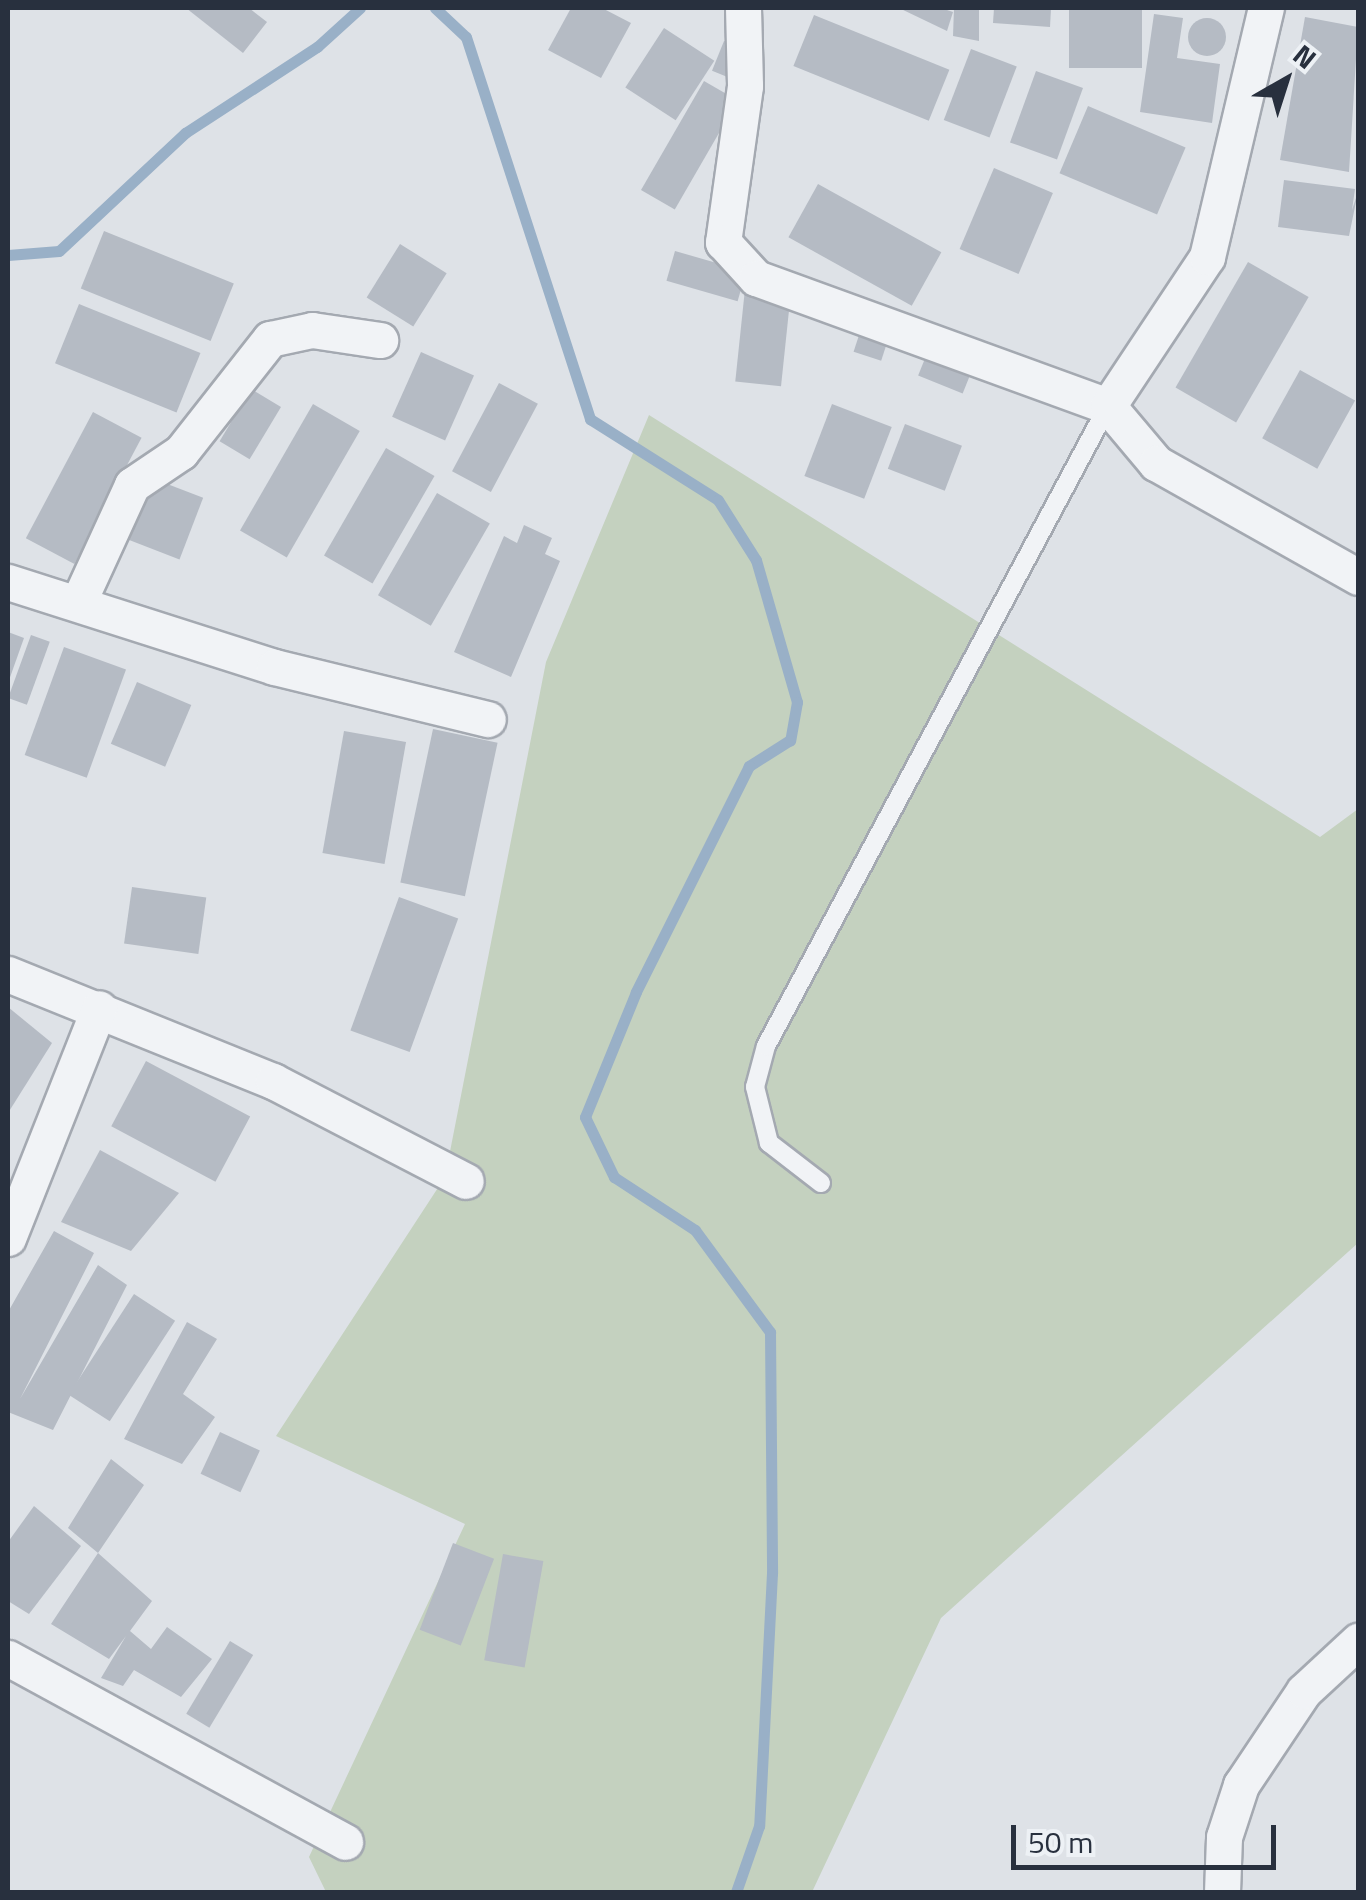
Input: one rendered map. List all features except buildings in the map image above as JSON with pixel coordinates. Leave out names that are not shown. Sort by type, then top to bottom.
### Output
[{"type":"street","points":[[743,8],[746,86],[722,242],[756,278],[1108,406],[1156,463],[1358,577]]},
{"type":"street","points":[[1108,406],[1208,257],[1266,8]]},
{"type":"street","points":[[78,603],[132,485],[182,452],[270,339],[312,330],[380,340]]},
{"type":"street","points":[[8,582],[274,667],[488,719]]},
{"type":"street","points":[[8,974],[274,1081],[466,1181]]},
{"type":"street","points":[[8,1238],[100,1008]]},
{"type":"street","points":[[1222,1892],[1224,1836],[1241,1784],[1292,1705],[1358,1641]]},
{"type":"street","points":[[8,1658],[345,1842]]},
{"type":"lane","points":[[822,1183],[769,1143],[755,1087],[766,1046],[1108,406]]},
{"type":"green space","points":[[649,415],[1320,837],[1358,809],[1358,1243],[941,1618],[812,1892],[326,1892],[309,1857],[465,1524],[276,1436],[445,1177],[546,662]]},
{"type":"waterway","points":[[8,255],[59,251],[185,133],[317,47],[360,8]]},
{"type":"waterway","points":[[435,8],[466,37],[590,419],[718,500],[756,560],[797,702],[790,740],[749,766],[636,992],[585,1117],[614,1177],[695,1230],[770,1332],[772,1573],[759,1826],[736,1892]]}]
